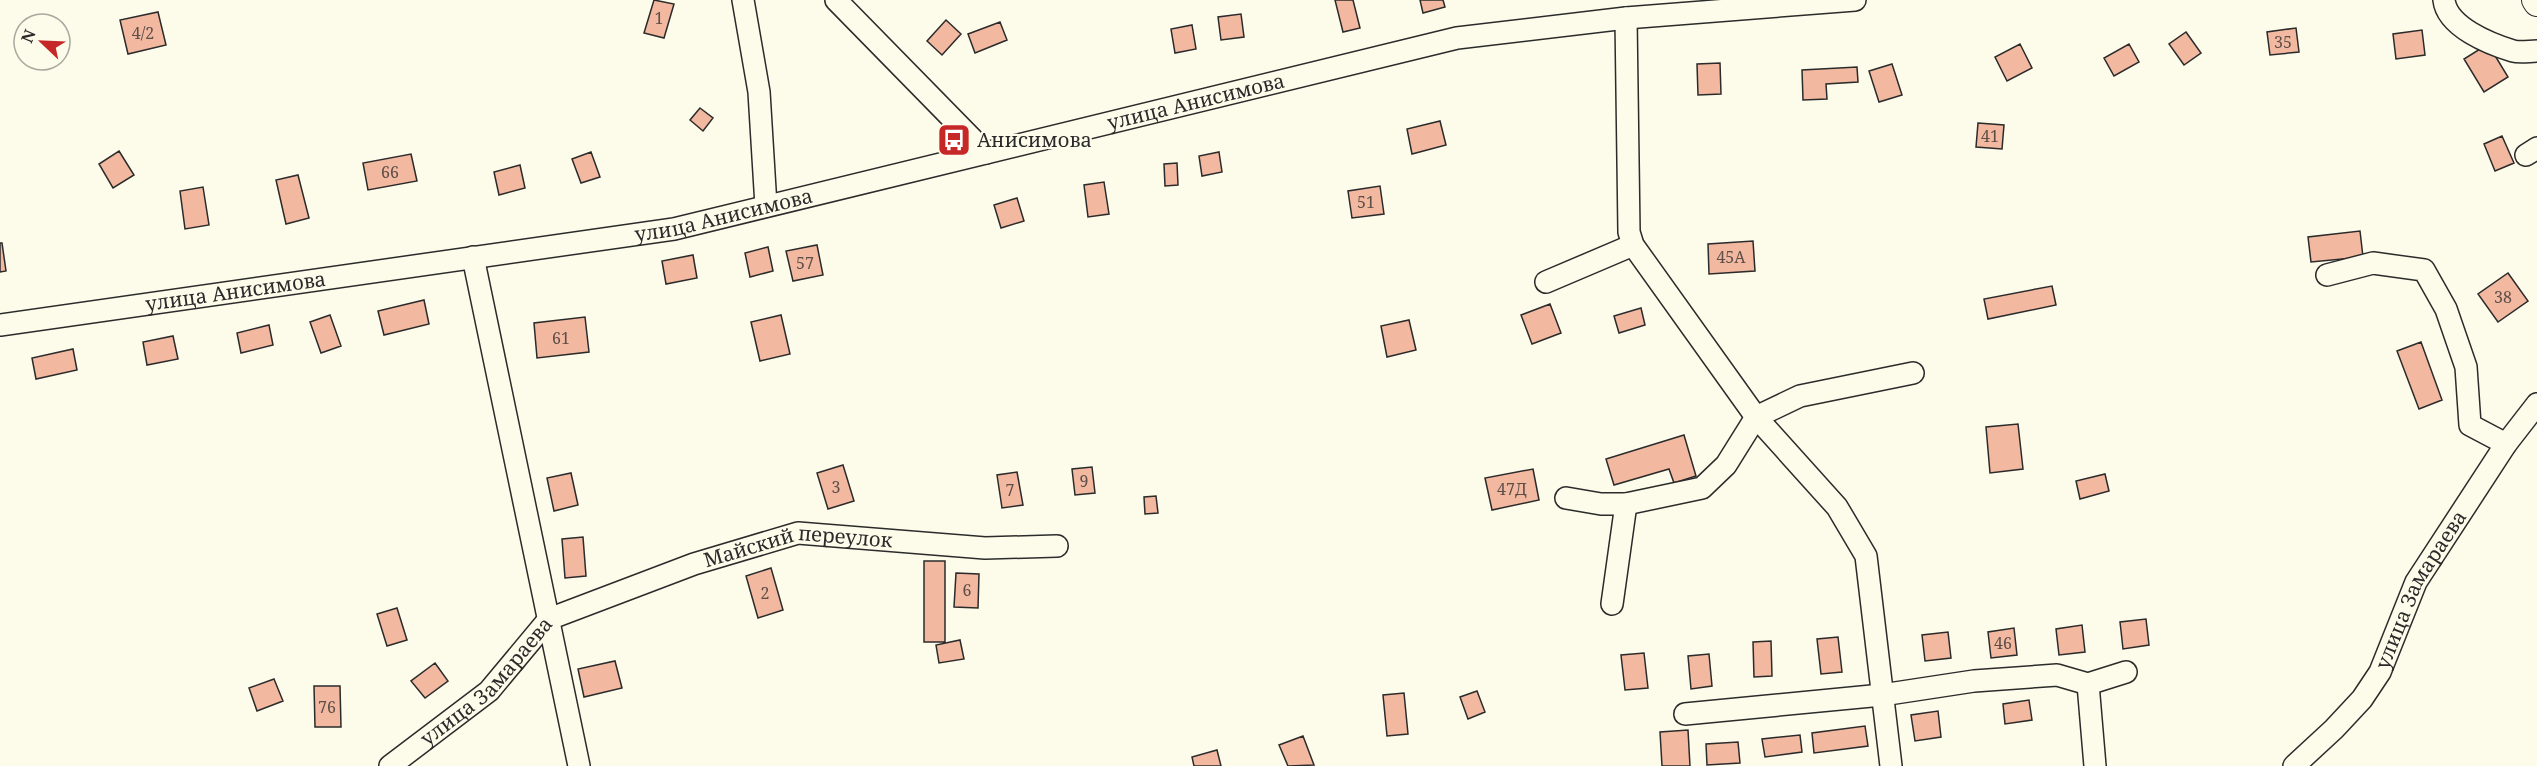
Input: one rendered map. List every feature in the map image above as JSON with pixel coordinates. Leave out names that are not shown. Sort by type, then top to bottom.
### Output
[{"type":"street","points":[[743,0],[759,92],[766,206]]},
{"type":"street","points":[[836,0],[986,153]]},
{"type":"street","name":"улица Анисимова","points":[[0,325],[674,229],[1456,39],[1626,18],[1667,7],[1855,0]]},
{"type":"street","points":[[2444,0],[2445,8],[2464,30],[2515,51],[2537,51]]},
{"type":"street","points":[[1626,18],[1629,232],[1634,245],[1756,417],[1837,507],[1866,556],[1891,766]]},
{"type":"street","points":[[1546,282],[1634,245]]},
{"type":"street","points":[[473,257],[549,619]]},
{"type":"street","points":[[2327,275],[2373,262],[2424,270],[2446,309],[2466,367],[2470,425],[2506,444]]},
{"type":"street","points":[[1566,498],[1601,504],[1626,504],[1702,488],[1726,465],[1756,417],[1800,396],[1913,373]]},
{"type":"street","name":"улица Замараева","points":[[2294,766],[2362,699],[2380,672],[2416,582],[2506,444],[2537,404]]},
{"type":"street","points":[[1612,604],[1626,504]]},
{"type":"street","name":"Майский переулок","points":[[549,619],[694,564],[798,533],[985,548],[1058,546]]},
{"type":"street","name":"улица Замараева","points":[[390,766],[489,691],[549,619]]},
{"type":"street","name":"улица Замараева","points":[[549,619],[579,766]]},
{"type":"street","points":[[1685,714],[1882,695],[1974,681],[2057,675],[2088,684],[2126,672]]},
{"type":"street","points":[[2088,684],[2095,766]]},
{"type":"building","points":[[654,0],[674,4],[664,38],[644,33]]},
{"type":"building","points":[[1335,0],[1353,0],[1360,28],[1343,32]]},
{"type":"building","points":[[1420,0],[1443,0],[1445,7],[1423,13]]},
{"type":"building","points":[[158,12],[166,45],[128,54],[120,20]]},
{"type":"building","points":[[1241,14],[1244,37],[1221,40],[1218,17]]},
{"type":"building","points":[[946,20],[961,34],[942,55],[927,41]]},
{"type":"building","points":[[1000,22],[1007,40],[975,53],[968,34]]},
{"type":"building","points":[[1192,25],[1196,49],[1175,53],[1171,29]]},
{"type":"building","points":[[2296,28],[2299,52],[2270,55],[2267,32]]},
{"type":"building","points":[[2422,30],[2425,55],[2396,59],[2393,34]]},
{"type":"building","points":[[2186,32],[2201,53],[2184,65],[2169,44]]},
{"type":"building","points":[[2020,44],[2032,68],[2007,81],[1995,57]]},
{"type":"building","points":[[2129,44],[2139,62],[2114,76],[2104,58]]},
{"type":"building","points":[[2488,44],[2508,77],[2484,92],[2464,59]]},
{"type":"building","points":[[1720,63],[1721,94],[1698,95],[1697,64]]},
{"type":"building","points":[[1892,64],[1902,95],[1879,102],[1869,71]]},
{"type":"building","points":[[1857,67],[1858,82],[1826,84],[1827,99],[1803,100],[1802,70]]},
{"type":"building","points":[[700,108],[713,118],[703,131],[690,120]]},
{"type":"building","points":[[1440,121],[1446,145],[1412,154],[1407,129]]},
{"type":"building","points":[[1978,123],[2004,125],[2002,149],[1976,147]]},
{"type":"building","points":[[2502,136],[2514,163],[2495,171],[2484,144]]},
{"type":"building","points":[[119,151],[134,175],[113,188],[99,164]]},
{"type":"building","points":[[591,152],[600,177],[581,183],[572,159]]},
{"type":"building","points":[[1219,152],[1222,172],[1202,176],[1199,156]]},
{"type":"building","points":[[411,154],[417,181],[368,190],[363,163]]},
{"type":"building","points":[[1177,163],[1178,185],[1165,186],[1164,164]]},
{"type":"building","points":[[520,165],[525,188],[499,195],[494,172]]},
{"type":"building","points":[[298,175],[309,218],[286,224],[276,180]]},
{"type":"building","points":[[1104,182],[1109,214],[1088,217],[1084,185]]},
{"type":"building","points":[[1380,186],[1384,214],[1352,218],[1348,191]]},
{"type":"building","points":[[203,187],[209,225],[185,229],[180,191]]},
{"type":"building","points":[[1017,198],[1024,221],[1001,228],[994,205]]},
{"type":"building","points":[[2360,231],[2363,257],[2311,262],[2308,237]]},
{"type":"building","points":[[1753,241],[1755,271],[1709,274],[1708,244]]},
{"type":"building","points":[[0,243],[2,243],[6,271],[0,272]]},
{"type":"building","points":[[817,245],[823,275],[793,281],[786,251]]},
{"type":"building","points":[[768,247],[773,271],[750,277],[745,253]]},
{"type":"building","points":[[693,255],[697,278],[666,284],[662,261]]},
{"type":"building","points":[[2508,273],[2528,301],[2498,322],[2478,294]]},
{"type":"building","points":[[2052,286],[2056,305],[1988,319],[1984,299]]},
{"type":"building","points":[[424,300],[429,324],[384,335],[378,311]]},
{"type":"building","points":[[1550,304],[1561,333],[1532,344],[1521,315]]},
{"type":"building","points":[[1641,308],[1645,325],[1619,333],[1614,316]]},
{"type":"building","points":[[330,315],[341,346],[321,353],[310,322]]},
{"type":"building","points":[[781,315],[790,354],[760,361],[751,322]]},
{"type":"building","points":[[585,317],[589,352],[537,358],[534,323]]},
{"type":"building","points":[[1409,320],[1416,350],[1387,357],[1381,326]]},
{"type":"building","points":[[269,325],[273,345],[241,353],[237,333]]},
{"type":"building","points":[[173,336],[178,359],[147,365],[143,342]]},
{"type":"building","points":[[2421,342],[2442,400],[2419,409],[2397,351]]},
{"type":"building","points":[[73,349],[77,370],[36,379],[32,358]]},
{"type":"building","points":[[2018,424],[2023,469],[1990,473],[1986,427]]},
{"type":"building","points":[[1684,435],[1696,476],[1674,483],[1669,469],[1614,485],[1606,459]]},
{"type":"building","points":[[843,465],[854,501],[828,509],[817,473]]},
{"type":"building","points":[[1092,467],[1095,493],[1075,495],[1072,469]]},
{"type":"building","points":[[1533,469],[1539,500],[1492,510],[1485,478]]},
{"type":"building","points":[[1017,472],[1023,505],[1002,508],[997,475]]},
{"type":"building","points":[[571,473],[578,505],[554,511],[547,478]]},
{"type":"building","points":[[2105,474],[2109,491],[2080,499],[2076,481]]},
{"type":"building","points":[[1156,496],[1158,513],[1145,514],[1144,497]]},
{"type":"building","points":[[583,537],[586,576],[565,578],[562,539]]},
{"type":"building","points":[[924,561],[945,561],[945,642],[924,642]]},
{"type":"building","points":[[771,568],[783,610],[758,618],[746,576]]},
{"type":"building","points":[[956,573],[979,574],[978,608],[954,607]]},
{"type":"building","points":[[397,608],[407,640],[387,646],[377,614]]},
{"type":"building","points":[[2146,619],[2149,645],[2123,649],[2120,622]]},
{"type":"building","points":[[2082,625],[2085,652],[2059,655],[2056,629]]},
{"type":"building","points":[[2014,628],[2017,655],[1991,658],[1988,632]]},
{"type":"building","points":[[1948,632],[1951,658],[1925,661],[1922,635]]},
{"type":"building","points":[[1838,637],[1842,672],[1821,674],[1817,639]]},
{"type":"building","points":[[960,640],[964,659],[939,663],[936,645]]},
{"type":"building","points":[[1771,641],[1772,676],[1754,677],[1753,642]]},
{"type":"building","points":[[1644,653],[1648,688],[1625,690],[1621,655]]},
{"type":"building","points":[[1709,654],[1712,686],[1691,689],[1688,656]]},
{"type":"building","points":[[615,661],[622,688],[584,697],[578,669]]},
{"type":"building","points":[[435,663],[448,681],[425,698],[411,681]]},
{"type":"building","points":[[274,679],[283,701],[257,711],[249,688]]},
{"type":"building","points":[[314,686],[340,686],[341,727],[315,727]]},
{"type":"building","points":[[1477,691],[1485,712],[1468,719],[1460,697]]},
{"type":"building","points":[[1404,693],[1408,734],[1387,736],[1383,695]]},
{"type":"building","points":[[2029,700],[2032,720],[2005,724],[2003,704]]},
{"type":"building","points":[[1938,711],[1941,737],[1915,741],[1911,715]]},
{"type":"building","points":[[1865,726],[1868,746],[1814,753],[1812,733]]},
{"type":"building","points":[[1688,730],[1690,766],[1662,766],[1660,732]]},
{"type":"building","points":[[1800,735],[1802,752],[1765,757],[1762,739]]},
{"type":"building","points":[[1303,736],[1314,765],[1288,766],[1279,745]]},
{"type":"building","points":[[1738,742],[1740,763],[1707,765],[1706,744]]},
{"type":"building","points":[[1217,750],[1221,766],[1194,766],[1192,757]]},
{"type":"place","name":"Анисимова","points":[[954,140]]}]
